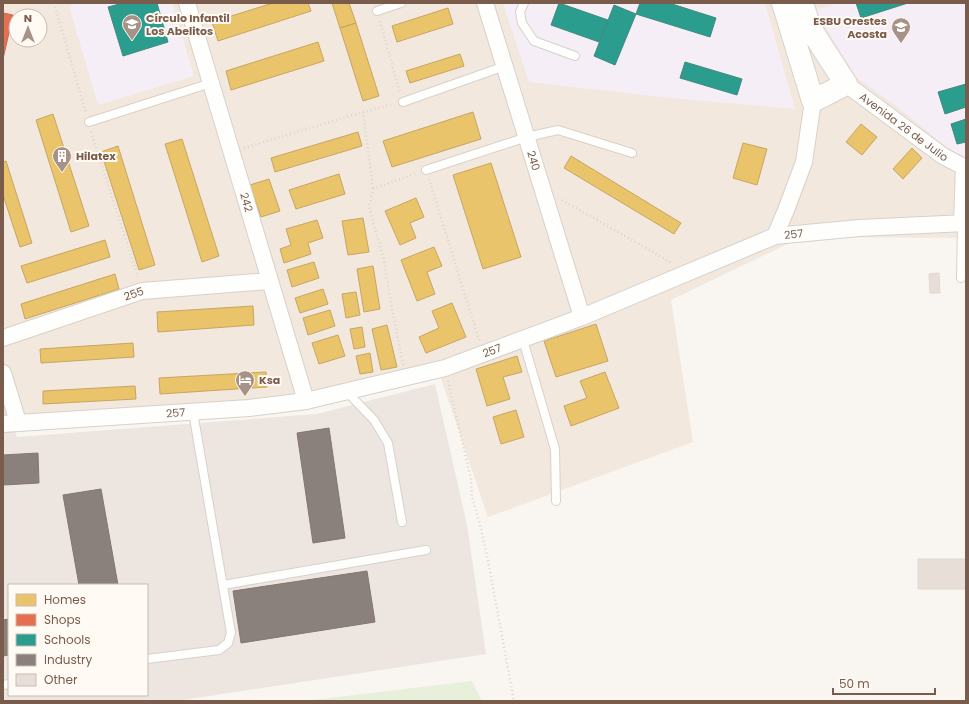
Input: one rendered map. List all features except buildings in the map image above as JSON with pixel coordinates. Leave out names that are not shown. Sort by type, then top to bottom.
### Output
[{"type":"street","name":"242","points":[[187,3],[306,401]]},
{"type":"street","name":"240","points":[[485,3],[582,318]]},
{"type":"street","points":[[775,236],[804,162],[813,101],[783,3]]},
{"type":"street","name":"Avenida 26 de Julio","points":[[802,3],[810,28],[846,84],[943,156],[965,167],[964,223]]},
{"type":"street","points":[[813,101],[846,84]]},
{"type":"street","name":"257","points":[[11,423],[248,408],[306,401],[445,368],[582,318],[775,236],[859,228],[964,223]]},
{"type":"street","name":"255","points":[[3,338],[142,291],[270,281]]},
{"type":"street","points":[[3,373],[11,423]]},
{"type":"lane","points":[[377,11],[401,3]]},
{"type":"lane","points":[[524,3],[520,12],[522,23],[534,41],[575,56]]},
{"type":"lane","points":[[403,102],[505,66]]},
{"type":"lane","points":[[88,122],[211,83]]},
{"type":"lane","points":[[426,170],[527,137],[558,130],[632,153]]},
{"type":"lane","points":[[961,278],[964,223]]},
{"type":"lane","points":[[523,340],[555,449],[556,501]]},
{"type":"lane","points":[[346,392],[374,420],[388,443],[402,522]]},
{"type":"lane","points":[[148,659],[220,650],[228,643],[231,633],[192,412]]},
{"type":"lane","points":[[223,584],[426,550]]},
{"type":"path","points":[[54,3],[88,122],[142,291]]},
{"type":"path","points":[[232,152],[363,112],[403,102],[377,11]]},
{"type":"path","points":[[363,112],[373,189],[369,207],[384,260],[406,378]]},
{"type":"path","points":[[373,189],[426,170],[483,354]]},
{"type":"path","points":[[542,188],[688,272]]},
{"type":"path","points":[[445,368],[471,479],[472,497],[487,555],[514,701]]},
{"type":"shaded area","points":[[3,3],[966,3],[966,238],[802,237],[671,300],[693,442],[488,517],[440,376],[308,407],[22,426],[3,368]]},
{"type":"shaded area","name":"Círculo Infantil Los Abelitos","points":[[78,3],[172,3],[194,76],[98,105],[69,6]]},
{"type":"shaded area","points":[[503,3],[765,3],[795,109],[661,97],[529,82]]},
{"type":"shaded area","name":"ESBU Orestes Acosta","points":[[838,3],[966,3],[966,158],[948,148],[895,105],[856,77],[815,10]]},
{"type":"shaded area","points":[[435,384],[467,525],[486,654],[176,701],[3,701],[3,400],[17,437],[317,414]]},
{"type":"green space","points":[[472,681],[482,701],[304,701]]},
{"type":"place","name":"Círculo Infantil Los Abelitos","points":[[132,41]]},
{"type":"place","name":"ESBU Orestes Acosta","points":[[901,44]]},
{"type":"place","name":"Hilatex","points":[[62,173]]},
{"type":"place","name":"Ksa","points":[[245,397]]}]
